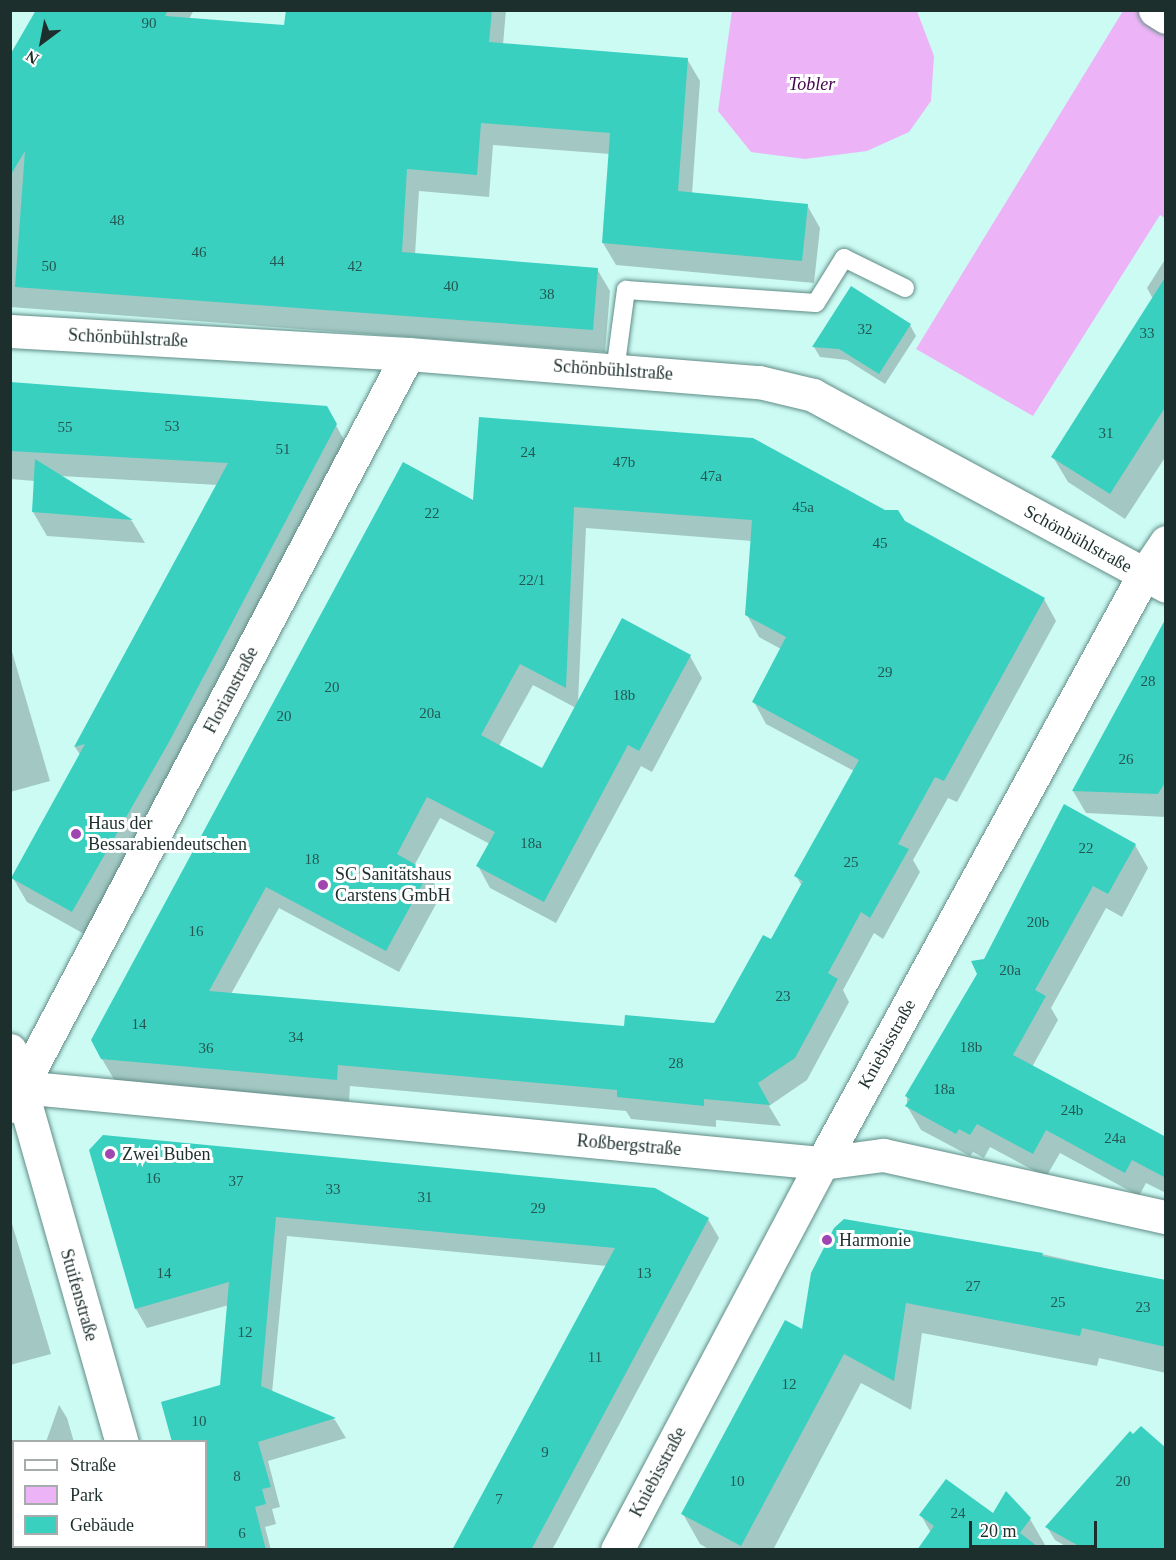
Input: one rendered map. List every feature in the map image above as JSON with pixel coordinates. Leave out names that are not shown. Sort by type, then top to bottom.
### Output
[{"type":"street","points":[[1155,10],[1166,17]]},
{"type":"street","name":"Schönbühlstraße","points":[[10,331],[408,354],[759,382],[813,395],[1154,581]]},
{"type":"street","name":"Florianstraße","points":[[14,1093],[52,1026],[408,354]]},
{"type":"street","name":"Kniebisstraße","points":[[617,1550],[822,1163],[1154,581],[1166,542]]},
{"type":"street","name":"Stuifenstraße","points":[[10,1050],[14,1093],[37,1148],[121,1440]]},
{"type":"street","name":"Roßbergstraße","points":[[14,1093],[86,1095],[822,1163],[883,1155],[1166,1217]]},
{"type":"lane","points":[[615,370],[627,290],[816,303],[844,258],[905,288]]},
{"type":"green space","name":"Tobler","points":[[732,11],[917,11],[934,56],[931,101],[909,132],[867,151],[805,159],[751,152],[718,111]]},
{"type":"green space","points":[[1123,11],[1139,11],[1165,27],[1165,218],[1160,215],[1033,416],[916,349]]},
{"type":"building","points":[[36,10],[168,10],[165,16],[284,25],[286,10],[492,10],[489,42],[688,58],[678,191],[808,204],[802,261],[602,243],[610,133],[481,123],[477,175],[407,169],[402,252],[598,268],[593,330],[15,287],[25,151],[10,176],[10,55]]},
{"type":"building","points":[[1166,276],[1166,406],[1110,494],[1051,457]]},
{"type":"building","points":[[851,286],[911,324],[879,374],[839,349],[812,347]]},
{"type":"building","points":[[10,382],[327,406],[337,424],[169,742],[72,912],[11,878],[85,744],[74,747],[228,463],[10,451]]},
{"type":"building","points":[[479,417],[753,438],[885,510],[898,510],[905,521],[1045,598],[944,781],[935,777],[898,844],[909,849],[870,918],[861,912],[828,973],[838,979],[795,1058],[758,1083],[770,1105],[704,1099],[704,1106],[617,1097],[617,1090],[338,1065],[337,1080],[101,1059],[91,1040],[403,462],[473,500]],"holes":[[[574,507],[752,520],[745,615],[786,637],[752,702],[859,760],[794,876],[803,881],[771,939],[763,935],[714,1023],[625,1015],[624,1026],[209,991],[266,887],[386,951],[429,872],[397,854],[427,797],[495,832],[476,866],[544,902],[628,745],[639,751],[691,655],[622,618],[542,768],[481,735],[520,664],[566,688]]]},
{"type":"building","points":[[35,459],[133,520],[32,512]]},
{"type":"building","points":[[1166,618],[1166,781],[1158,794],[1072,791]]},
{"type":"building","points":[[1064,804],[1136,844],[1108,894],[1093,886],[1035,990],[1046,996],[1013,1055],[1166,1137],[1166,1178],[1132,1160],[1125,1173],[1046,1130],[1033,1154],[977,1124],[970,1135],[959,1129],[956,1134],[905,1106],[910,1099],[905,1096],[977,974],[971,961],[984,959]]},
{"type":"building","points":[[103,1135],[655,1188],[709,1218],[531,1550],[452,1550],[615,1248],[276,1217],[261,1386],[336,1418],[258,1442],[271,1487],[262,1489],[266,1504],[255,1507],[266,1550],[206,1550],[207,1440],[171,1440],[161,1402],[220,1385],[229,1282],[135,1309],[89,1150]]},
{"type":"building","points":[[844,1219],[1043,1253],[1042,1256],[1166,1280],[1166,1347],[1082,1328],[1080,1336],[906,1303],[894,1381],[844,1354],[741,1546],[681,1514],[785,1320],[802,1329],[811,1273],[834,1228]]},
{"type":"building","points":[[1141,1426],[1166,1448],[1166,1550],[1086,1550],[1045,1527],[1130,1431],[1133,1434]]},
{"type":"building","points":[[946,1479],[993,1513],[1006,1491],[1031,1518],[1020,1533],[1042,1550],[917,1550],[934,1526],[919,1515]]},
{"type":"place","name":"Haus der Bessarabiendeutschen","points":[[76,834]]},
{"type":"place","name":"SC Sanitätshaus Carstens GmbH","points":[[323,885]]},
{"type":"place","name":"Zwei Buben","points":[[110,1154]]},
{"type":"place","name":"Harmonie","points":[[827,1240]]}]
